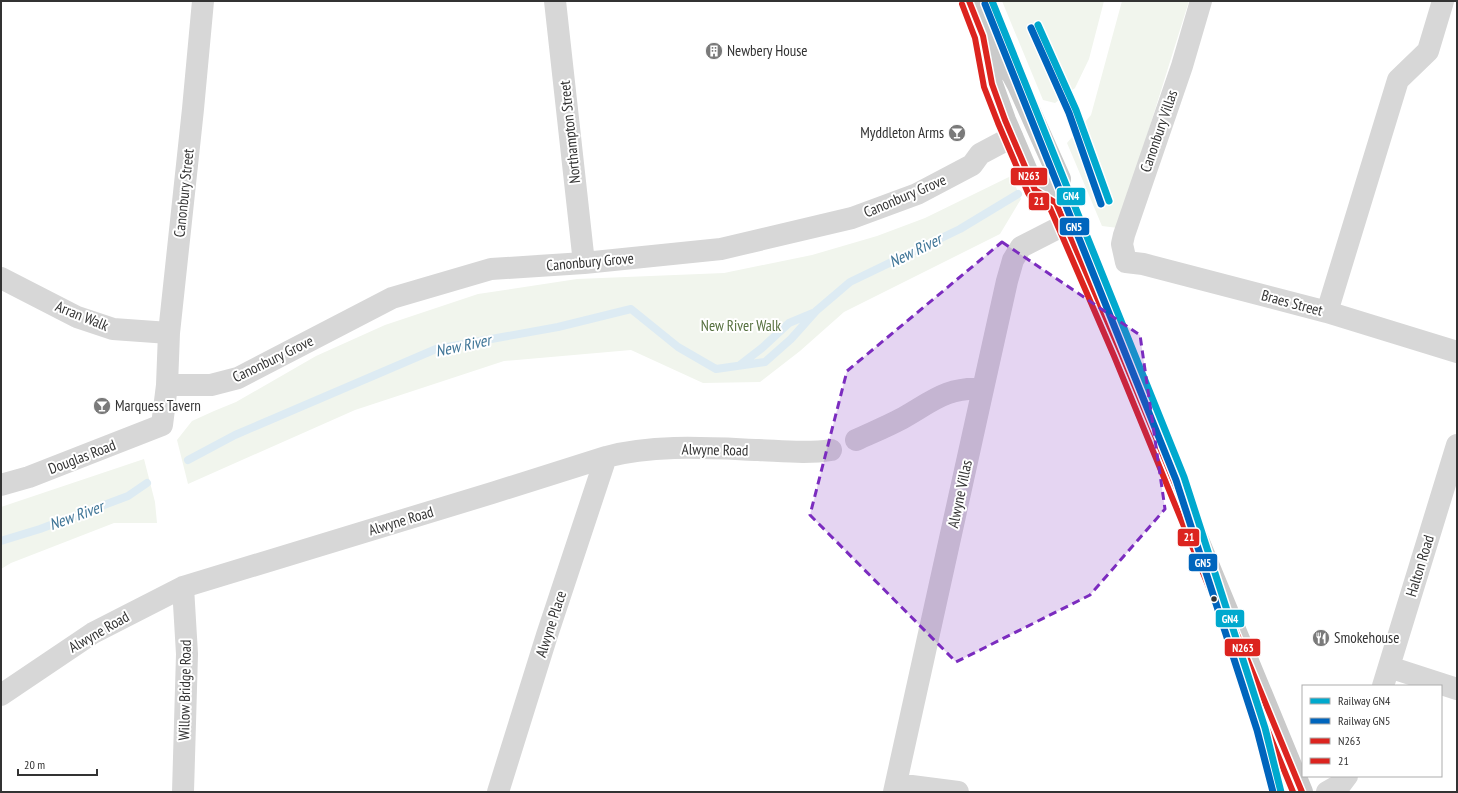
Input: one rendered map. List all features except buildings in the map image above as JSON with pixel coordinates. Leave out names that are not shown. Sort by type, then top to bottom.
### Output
[{"type":"main road","points":[[969,1],[983,36],[992,84],[1004,120],[1035,190],[1056,203],[1066,224],[1302,792]]},
{"type":"main road","points":[[983,36],[1012,74],[1018,85],[1060,179],[1056,203]]},
{"type":"street","name":"Canonbury Street","points":[[167,385],[169,333],[203,1]]},
{"type":"street","name":"Northampton Street","points":[[556,1],[584,263]]},
{"type":"street","name":"Canonbury Villas","points":[[1126,262],[1122,244],[1124,235],[1182,66],[1201,1]]},
{"type":"street","points":[[1327,312],[1398,80],[1428,51],[1443,1]]},
{"type":"street","name":"Canonbury Grove","points":[[167,385],[211,385],[238,378],[392,298],[491,269],[584,263],[720,249],[852,218],[917,194],[972,165],[980,154],[1012,138]]},
{"type":"street","name":"Alwyne Villas","points":[[895,788],[1007,280],[1017,252],[1021,247],[1028,242],[1066,224]]},
{"type":"street","name":"Braes Street","points":[[1126,262],[1143,264],[1327,312],[1457,352]]},
{"type":"street","name":"Arran Walk","points":[[1,278],[77,317],[113,329],[169,333]]},
{"type":"street","name":"Douglas Road","points":[[1,485],[29,477],[162,425],[167,385]]},
{"type":"street","points":[[856,440],[900,419],[945,394],[961,389],[983,389]]},
{"type":"street","name":"Alwyne Road","points":[[1,695],[93,633],[183,587],[477,498],[606,457],[620,453],[654,449],[723,449],[800,452],[821,452],[831,450]]},
{"type":"street","name":"Halton Road","points":[[1386,676],[1456,455]]},
{"type":"street","name":"Alwyne Place","points":[[498,792],[547,635],[606,457]]},
{"type":"street","name":"Willow Bridge Road","points":[[183,587],[187,654],[183,792]]},
{"type":"street","points":[[1386,676],[1435,685]]},
{"type":"street","points":[[1442,686],[1457,689]]},
{"type":"street","points":[[1328,792],[1341,784],[1346,777]]},
{"type":"street","points":[[895,788],[958,792]]},
{"type":"highlighted area","points":[[1002,242],[1140,335],[1165,509],[1090,595],[956,662],[810,515],[847,371]]},
{"type":"green space","points":[[1002,1],[1104,1],[1089,59],[1075,88],[1055,103],[1043,100]]},
{"type":"green space","points":[[1122,1],[1189,1],[1118,228],[1102,226],[1067,143],[1091,115]]},
{"type":"green space","name":"New River Walk","points":[[1011,176],[1021,199],[1000,234],[844,312],[800,351],[760,382],[703,383],[631,350],[504,361],[355,410],[188,484],[177,440],[192,421],[236,402],[316,356],[385,325],[478,294],[577,279],[724,273],[812,255],[877,236],[925,218]]},
{"type":"green space","points":[[144,459],[155,502],[157,523],[114,523],[11,563],[1,569],[1,507]]},
{"type":"waterway","name":"New River","points":[[188,460],[235,435],[436,349],[558,327],[631,309],[678,347],[716,369],[765,362],[791,339],[816,311],[850,282],[960,229],[1018,194]]},
{"type":"waterway","name":"New River","points":[[740,365],[762,348],[789,323],[813,313]]},
{"type":"waterway","name":"New River","points":[[1,541],[40,529],[128,496],[147,483]]},
{"type":"rail line","name":"GN4","points":[[992,1],[1184,477],[1265,728],[1281,792]]},
{"type":"rail line","name":"GN5","points":[[985,4],[1176,480],[1257,730],[1273,792]]},
{"type":"rail line","name":"GN4","points":[[1038,25],[1076,110],[1109,201]]},
{"type":"rail line","name":"GN5","points":[[1031,28],[1069,113],[1101,204]]},
{"type":"transit line","name":"N263","points":[[969,1],[983,36],[992,84],[1005,120],[1035,190],[1056,203],[1121,353],[1302,792]]},
{"type":"transit line","name":"21","points":[[962,4],[975,38],[984,87],[998,123],[1028,193],[1030,196],[1050,208],[1114,356],[1293,792]]},
{"type":"place","name":"Newbery House","points":[[714,51]]},
{"type":"place","name":"Myddleton Arms","points":[[957,133]]},
{"type":"place","name":"Marquess Tavern","points":[[102,406]]},
{"type":"place","name":"Smokehouse","points":[[1321,638]]}]
